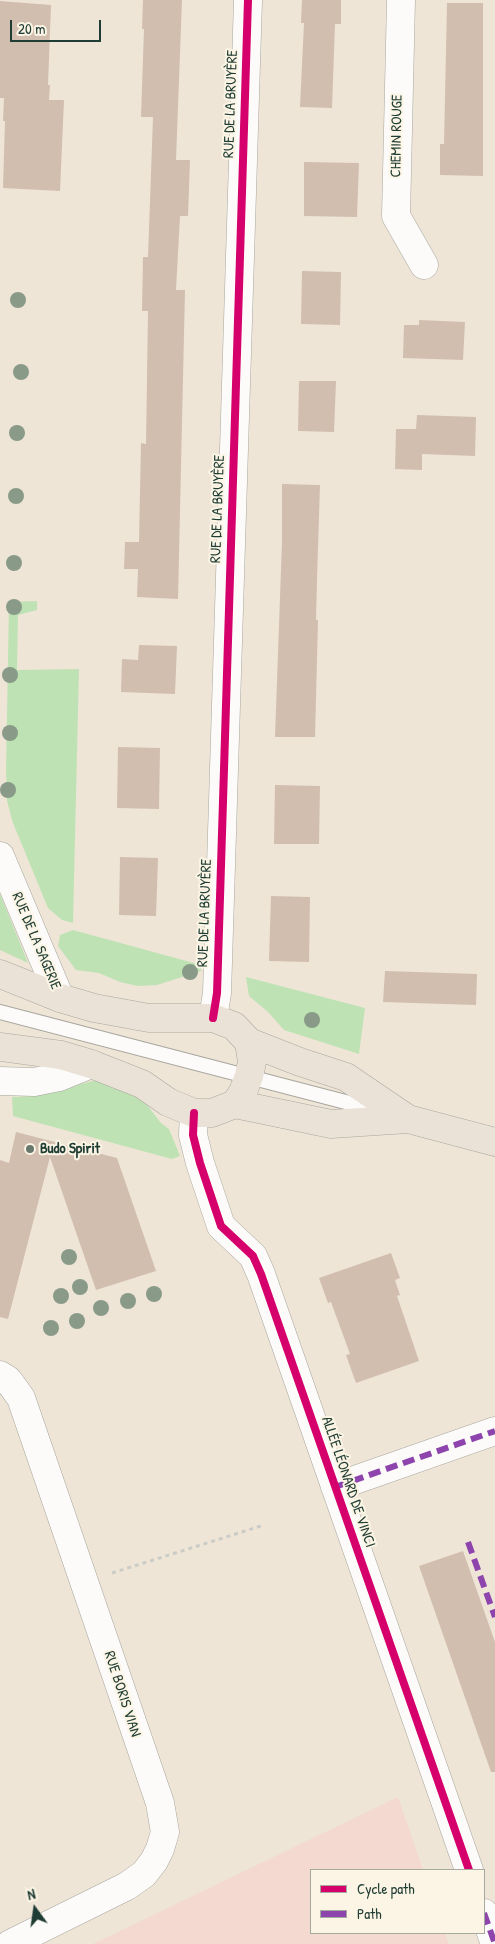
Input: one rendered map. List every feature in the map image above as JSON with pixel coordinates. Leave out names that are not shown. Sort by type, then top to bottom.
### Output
[{"type":"main road","points":[[0,974],[60,998],[94,1008],[149,1018],[213,1018],[234,1026],[249,1042],[300,1062],[346,1077],[408,1118],[495,1142]]},
{"type":"main road","points":[[235,1104],[243,1092],[249,1076],[252,1062],[249,1042]]},
{"type":"main road","points":[[0,1047],[61,1055],[91,1064],[142,1084],[168,1102],[194,1113],[212,1113],[235,1104],[331,1124],[408,1118]]},
{"type":"street","name":"RUE DE LA BRUYÈRE","points":[[213,1018],[216,993],[248,0]]},
{"type":"street","name":"CHEMIN ROUGE","points":[[401,0],[396,216],[424,265]]},
{"type":"street","name":"RUE DE LA SAGERIE","points":[[0,856],[60,998]]},
{"type":"street","points":[[0,1081],[34,1082],[59,1077],[91,1064]]},
{"type":"street","name":"ALLÉE LÉONARD DE VINCI","points":[[194,1113],[193,1135],[200,1163],[221,1226],[253,1256],[257,1263],[469,1869]]},
{"type":"street","name":"RUE BORIS VIAN","points":[[0,1375],[8,1380],[21,1398],[160,1803],[165,1832],[160,1849],[144,1874],[127,1886],[10,1944]]},
{"type":"street","points":[[335,1488],[495,1431]]},
{"type":"street","points":[[485,1916],[495,1944]]},
{"type":"lane","points":[[0,1012],[408,1118]]},
{"type":"path","points":[[85,1582],[264,1525]]},
{"type":"shaded area","points":[[398,1797],[423,1869],[310,1869],[310,1934],[445,1934],[449,1944],[93,1944]]},
{"type":"green space","points":[[37,601],[37,610],[18,615],[17,670],[79,669],[73,923],[62,920],[48,908],[13,823],[7,801],[9,602]]},
{"type":"green space","points":[[0,894],[28,963],[0,950]]},
{"type":"green space","points":[[73,930],[201,965],[201,971],[157,985],[138,986],[120,982],[99,973],[76,970],[58,946],[60,935]]},
{"type":"green space","points":[[246,977],[365,1008],[359,1054],[284,1030],[268,1012],[249,996]]},
{"type":"green space","points":[[104,1078],[140,1096],[161,1123],[169,1129],[180,1156],[172,1159],[13,1116],[12,1097],[35,1096]]},
{"type":"building","points":[[143,0],[182,0],[176,160],[190,160],[188,216],[180,216],[176,290],[185,290],[178,599],[137,597],[138,569],[124,569],[125,542],[139,542],[141,443],[146,444],[148,311],[142,311],[143,257],[148,257],[153,117],[141,117]]},
{"type":"building","points":[[302,0],[341,0],[341,24],[335,24],[332,108],[300,107],[304,23],[301,23]]},
{"type":"building","points":[[0,1],[51,5],[49,100],[64,100],[60,191],[3,188],[5,121],[3,121],[4,98],[0,98]]},
{"type":"building","points":[[447,3],[483,3],[483,176],[440,175],[440,144],[444,144]]},
{"type":"building","points":[[304,162],[359,163],[357,217],[304,216]]},
{"type":"building","points":[[302,271],[341,272],[340,325],[301,324]]},
{"type":"building","points":[[419,320],[465,322],[463,360],[403,358],[404,325],[419,325]]},
{"type":"building","points":[[299,381],[336,381],[334,432],[298,431]]},
{"type":"building","points":[[417,415],[476,417],[475,456],[422,454],[422,470],[395,469],[396,429],[416,429]]},
{"type":"building","points":[[282,484],[320,485],[315,737],[275,737],[282,542]]},
{"type":"building","points":[[139,645],[177,646],[175,694],[121,692],[122,659],[138,660]]},
{"type":"building","points":[[118,747],[160,748],[159,809],[117,808]]},
{"type":"building","points":[[275,785],[320,786],[319,844],[274,844]]},
{"type":"building","points":[[120,857],[158,858],[156,916],[119,915]]},
{"type":"building","points":[[271,896],[310,897],[309,962],[269,961]]},
{"type":"building","points":[[385,971],[477,974],[476,1005],[383,1002]]},
{"type":"building","points":[[16,1132],[117,1158],[156,1271],[96,1290],[50,1157],[8,1319],[0,1317],[0,1160],[9,1163]]},
{"type":"building","points":[[391,1253],[400,1278],[395,1280],[400,1295],[397,1296],[419,1361],[356,1383],[346,1355],[350,1354],[331,1302],[328,1303],[319,1278]]},
{"type":"building","points":[[463,1551],[495,1642],[495,1772],[491,1772],[419,1566]]},
{"type":"marked path","points":[[335,1487],[495,1431]]},
{"type":"marked path","points":[[468,1542],[495,1617]]},
{"type":"marked path","points":[[485,1916],[495,1944]]},
{"type":"cycle path","points":[[213,1018],[217,993],[248,0]]},
{"type":"cycle path","points":[[194,1113],[193,1135],[200,1163],[221,1226],[253,1256],[261,1274],[469,1869]]},
{"type":"place","name":"Budo Spirit","points":[[30,1149]]}]
